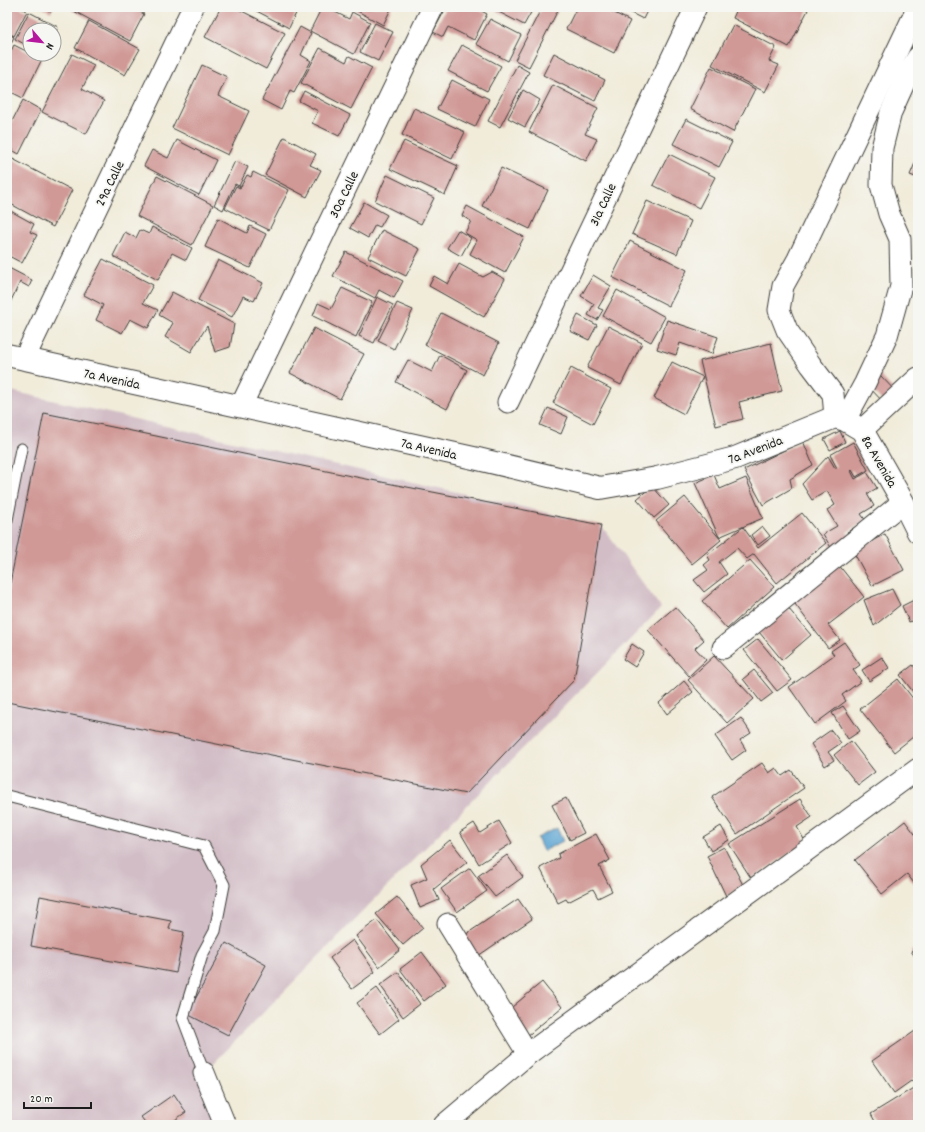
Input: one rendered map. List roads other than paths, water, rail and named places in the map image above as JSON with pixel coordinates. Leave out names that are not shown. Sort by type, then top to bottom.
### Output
[{"type":"street","name":"29a Calle","points":[[16,357],[193,7]]},
{"type":"street","name":"30a Calle","points":[[241,406],[433,7]]},
{"type":"street","name":"31a Calle","points":[[508,402],[696,7]]},
{"type":"street","points":[[847,422],[833,394],[787,330],[779,310],[783,286],[798,258],[917,9]]},
{"type":"street","points":[[847,422],[887,336],[901,286],[900,239],[881,185],[882,148],[891,112],[910,70],[918,57]]},
{"type":"street","name":"7a Avenida","points":[[16,357],[478,459],[600,488],[656,478],[735,458],[847,422]]},
{"type":"street","points":[[847,422],[918,378]]},
{"type":"street","name":"8a Avenida","points":[[847,422],[903,502],[918,532]]},
{"type":"street","points":[[723,648],[903,502]]},
{"type":"street","points":[[444,1125],[528,1054],[918,769]]},
{"type":"street","points":[[448,924],[528,1054]]},
{"type":"street","points":[[204,1073],[225,1125]]},
{"type":"lane","points":[[7,520],[21,449]]},
{"type":"lane","points":[[7,796],[204,846],[224,885],[215,931],[202,955],[183,1018],[204,1073]]},
{"type":"water","points":[[557,828],[563,841],[543,851],[537,838]]}]
